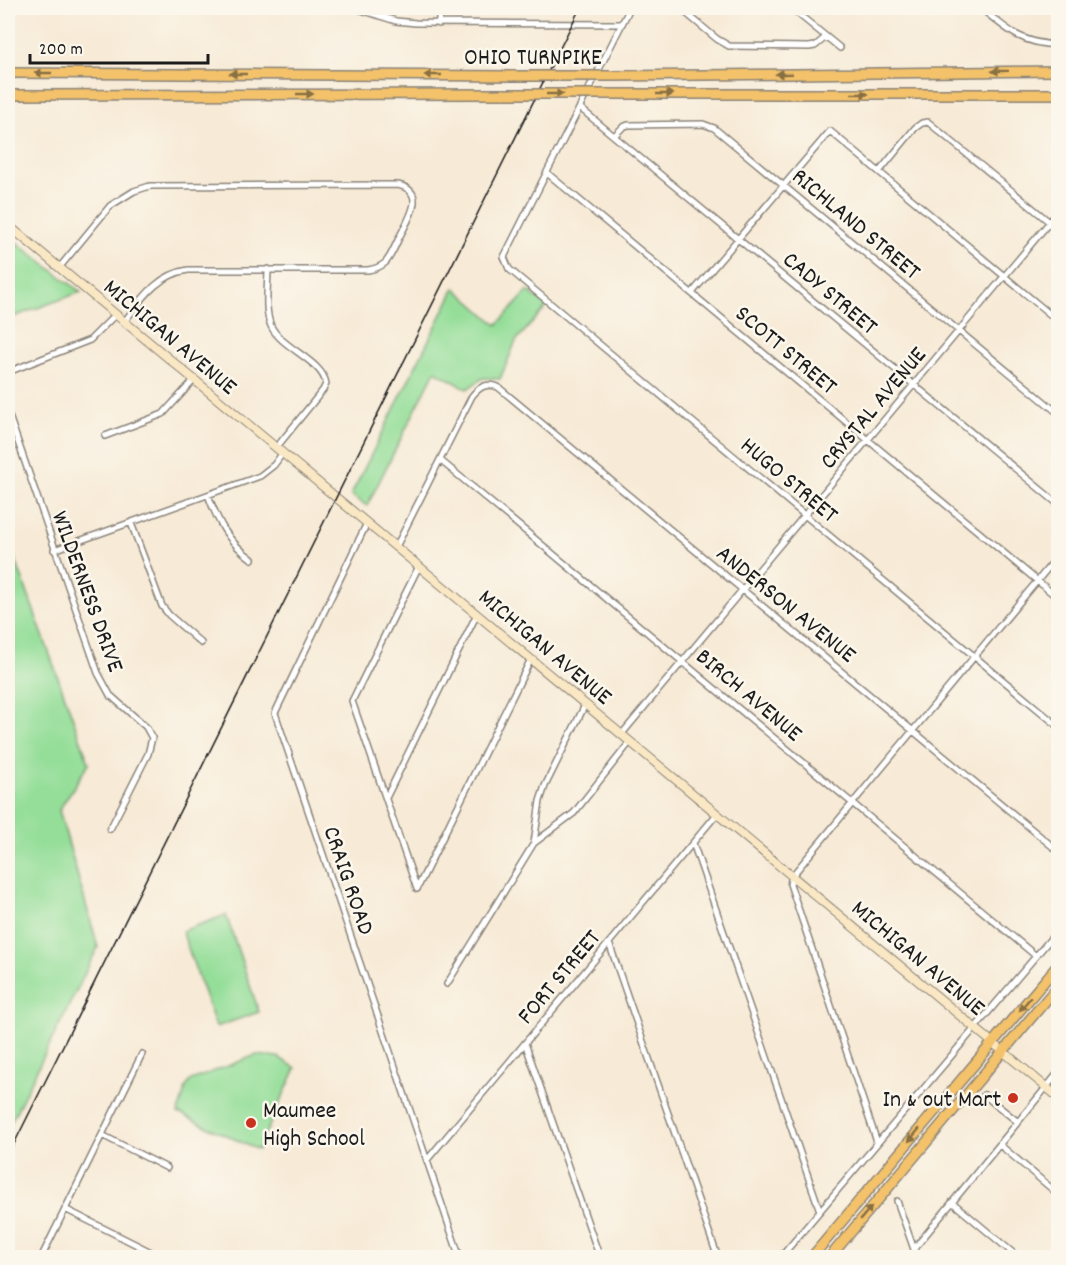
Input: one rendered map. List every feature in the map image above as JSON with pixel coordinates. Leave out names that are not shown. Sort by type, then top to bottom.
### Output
[{"type":"highway","name":"OHIO TURNPIKE","points":[[8,73],[615,76],[1059,71]]},
{"type":"highway","name":"OHIO TURNPIKE","points":[[8,94],[1059,94]]},
{"type":"highway","points":[[811,1257],[1059,965]]},
{"type":"highway","points":[[829,1257],[1059,986]]},
{"type":"street","points":[[355,8],[396,21],[438,24],[622,24]]},
{"type":"street","points":[[438,8],[438,24]]},
{"type":"street","points":[[547,173],[630,8]]},
{"type":"street","points":[[680,8],[729,46],[809,47],[815,46],[826,37]]},
{"type":"street","points":[[791,8],[840,48]]},
{"type":"street","points":[[981,8],[1014,34],[1029,42],[1059,45]]},
{"type":"street","name":"CADY STREET","points":[[580,108],[1059,504]]},
{"type":"street","points":[[879,172],[915,128],[928,122],[1059,229]]},
{"type":"street","name":"RICHLAND STREET","points":[[614,136],[628,125],[711,126],[1059,413]]},
{"type":"street","points":[[692,293],[830,131],[1059,321]]},
{"type":"street","name":"HUGO STREET","points":[[547,173],[504,257],[508,269],[1059,726]]},
{"type":"street","name":"SCOTT STREET","points":[[547,173],[1059,598]]},
{"type":"street","points":[[58,268],[110,206],[118,199],[150,186],[398,185],[408,188],[415,202],[388,260],[383,265],[368,270],[268,269],[177,272],[158,282],[124,322]]},
{"type":"street","name":"CRYSTAL AVENUE","points":[[621,735],[1059,212]]},
{"type":"street","name":"MICHIGAN AVENUE","points":[[8,225],[1059,1098]]},
{"type":"street","points":[[54,550],[260,476],[274,465],[279,451],[326,384],[322,374],[281,338],[271,325],[268,316],[268,269]]},
{"type":"street","points":[[8,372],[90,340],[115,315]]},
{"type":"street","points":[[105,435],[163,414],[194,380]]},
{"type":"street","name":"ANDERSON AVENUE","points":[[440,460],[472,396],[479,388],[492,385],[498,387],[1059,851]]},
{"type":"street","name":"WILDERNESS DRIVE","points":[[8,413],[103,685],[110,695],[147,727],[152,738],[148,754],[110,829]]},
{"type":"street","points":[[396,547],[440,460]]},
{"type":"street","name":"BIRCH AVENUE","points":[[440,460],[1036,956]]},
{"type":"street","points":[[208,495],[222,530],[241,551],[252,559]]},
{"type":"street","points":[[131,522],[162,606],[201,643]]},
{"type":"street","name":"CRAIG ROAD","points":[[367,523],[275,712],[460,1257]]},
{"type":"street","points":[[877,1142],[790,884],[792,876],[1059,556]]},
{"type":"street","points":[[419,566],[352,700],[417,889],[531,659]]},
{"type":"street","points":[[386,798],[477,614]]},
{"type":"street","points":[[534,843],[540,801],[545,786],[585,705]]},
{"type":"street","points":[[447,984],[534,843],[574,813],[630,742]]},
{"type":"street","name":"FORT STREET","points":[[427,1160],[717,814]]},
{"type":"street","points":[[693,843],[820,1211]]},
{"type":"street","points":[[780,1257],[1059,930]]},
{"type":"street","points":[[609,943],[718,1257]]},
{"type":"street","points":[[525,1043],[600,1257]]},
{"type":"street","points":[[41,1257],[142,1054]]},
{"type":"street","points":[[914,1249],[1059,1072]]},
{"type":"street","points":[[984,1095],[1018,1122]]},
{"type":"street","points":[[102,1135],[167,1168]]},
{"type":"street","points":[[1000,1145],[1059,1194]]},
{"type":"street","points":[[897,1201],[917,1257]]},
{"type":"street","points":[[952,1202],[1019,1257]]},
{"type":"street","points":[[65,1209],[158,1257]]},
{"type":"green space","points":[[8,236],[81,292],[8,319]]},
{"type":"green space","points":[[455,288],[497,325],[528,291],[547,306],[516,341],[500,379],[483,378],[467,389],[435,371],[367,506],[351,495]]},
{"type":"green space","points":[[8,539],[89,763],[59,810],[98,947],[8,1128]]},
{"type":"green space","points":[[226,915],[259,1012],[216,1027],[182,931]]},
{"type":"green space","points":[[256,1055],[278,1057],[296,1068],[258,1150],[178,1113],[186,1087],[191,1080]]},
{"type":"railway","points":[[8,1156],[580,8]]},
{"type":"place","name":"In & out Mart","points":[[1013,1098]]},
{"type":"place","name":"Maumee High School","points":[[251,1123]]}]
